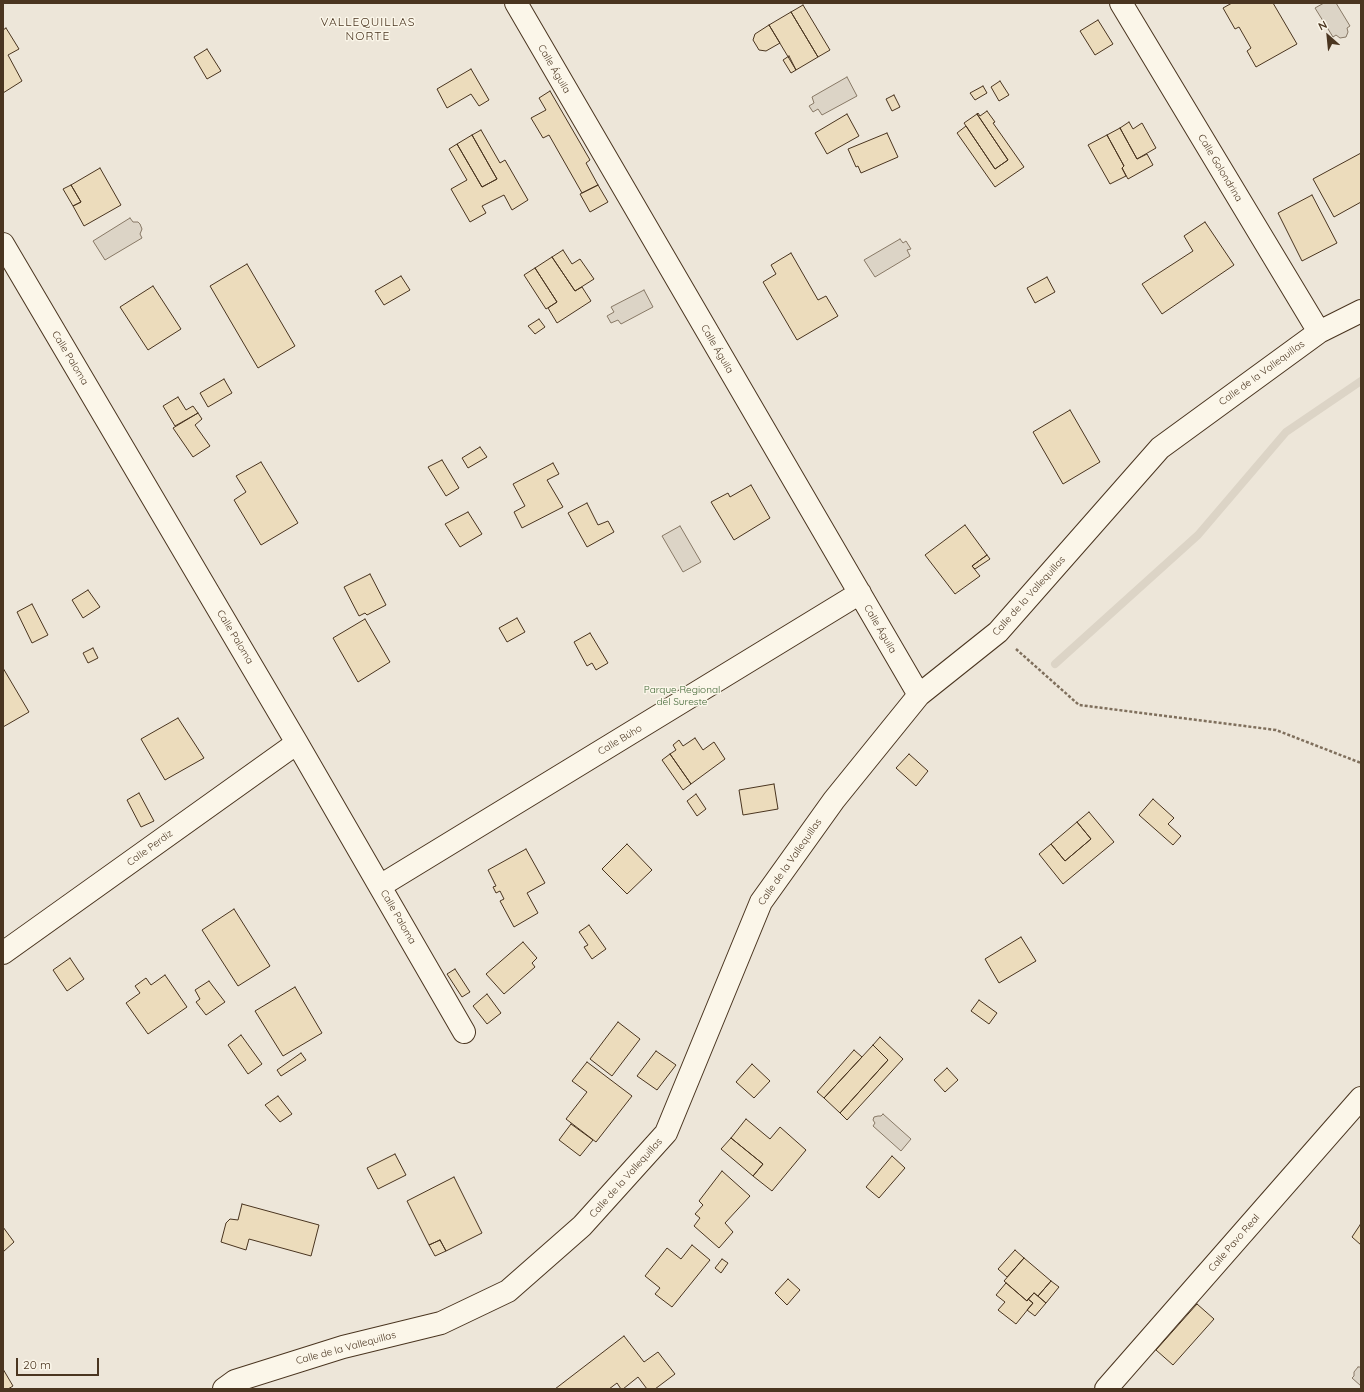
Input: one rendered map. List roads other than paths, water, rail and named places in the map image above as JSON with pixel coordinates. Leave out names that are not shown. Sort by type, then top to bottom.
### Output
[{"type":"street","name":"Calle Águila","points":[[516,3],[919,695]]},
{"type":"street","name":"Calle Golondrina","points":[[1121,3],[1319,332]]},
{"type":"street","name":"Calle Paloma","points":[[6,255],[297,743],[464,1032]]},
{"type":"street","name":"Calle de la Vallequillas","points":[[224,1389],[235,1381],[343,1347],[442,1323],[508,1291],[582,1226],[666,1133],[761,902],[834,800],[919,695],[998,632],[1160,448],[1319,332],[1361,311]]},
{"type":"street","name":"Calle Búho","points":[[380,886],[860,593]]},
{"type":"street","name":"Calle Perdiz","points":[[3,954],[297,743]]},
{"type":"street","name":"Calle Pavo Real","points":[[1106,1389],[1361,1098]]},
{"type":"waterway","points":[[1055,664],[1198,535],[1286,432],[1361,381]]},
{"type":"district","name":"VALLEQUILLAS NORTE","points":[[368,29]]},
{"type":"park label","name":"Parque Regional del Sureste","points":[[682,696]]}]
